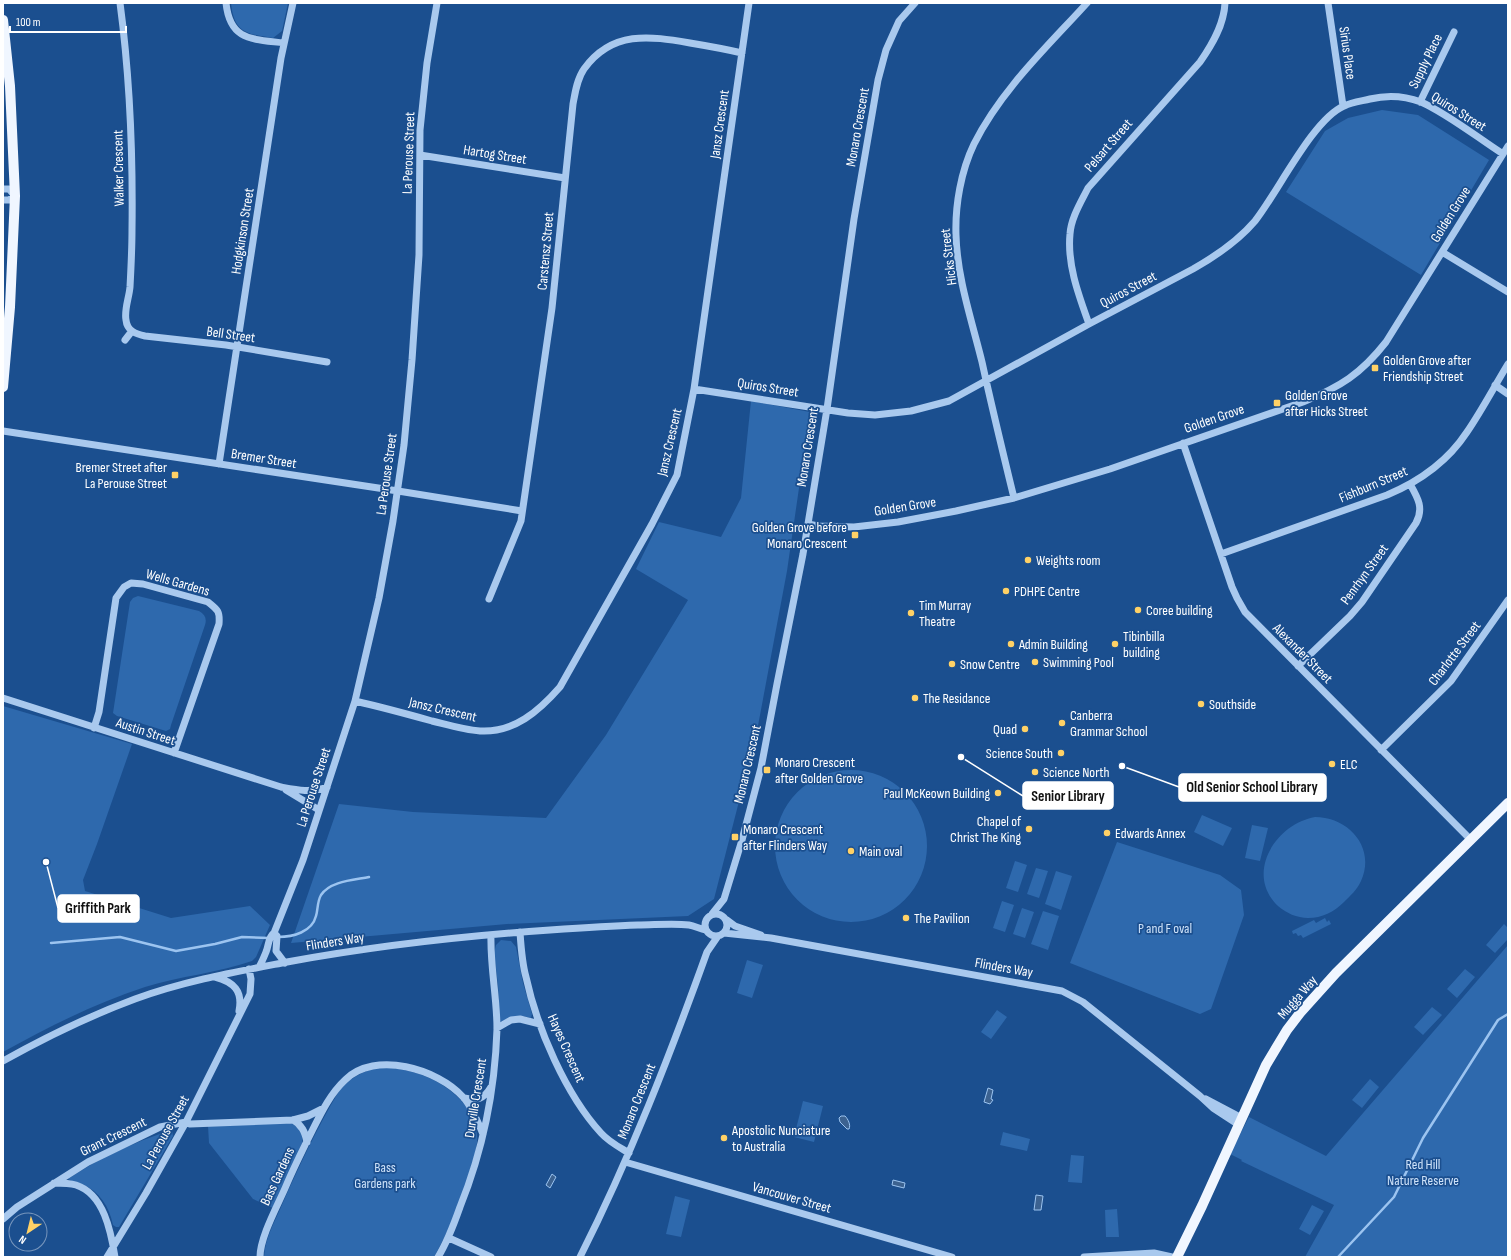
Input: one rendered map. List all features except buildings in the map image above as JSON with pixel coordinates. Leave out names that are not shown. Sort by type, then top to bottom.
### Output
[{"type":"main road","points":[[3,387],[10,307],[15,196],[10,86],[4,30]]},
{"type":"main road","name":"Mugga Way","points":[[1177,1257],[1266,1065],[1287,1030],[1300,1013],[1336,973],[1508,803]]},
{"type":"street","name":"Walker Crescent","points":[[120,3],[130,115],[132,202],[130,288],[125,319],[127,326],[132,331]]},
{"type":"street","points":[[226,3],[227,15],[231,23],[247,38],[284,43]]},
{"type":"street","name":"Hodgkinson Street","points":[[219,464],[284,43],[293,3]]},
{"type":"street","name":"La Perouse Street","points":[[258,968],[272,942],[271,935],[276,930],[303,860],[327,787],[355,701],[379,598],[398,491],[413,346],[419,255],[420,130],[432,26],[437,3]]},
{"type":"street","name":"Jansz Crescent","points":[[355,701],[458,727],[480,731],[497,730],[516,724],[539,710],[560,687],[652,524],[676,475],[694,389],[749,3]]},
{"type":"street","name":"Monaro Crescent","points":[[726,919],[724,899],[742,840],[760,768],[808,524],[827,409],[854,219],[878,80],[886,50],[899,21],[915,3]]},
{"type":"street","name":"Hicks Street","points":[[1014,498],[961,277],[956,236],[958,204],[964,173],[973,146],[983,127],[1011,88],[1087,3]]},
{"type":"street","name":"Pelsart Street","points":[[1089,324],[1076,286],[1071,260],[1070,233],[1077,211],[1088,188],[1200,62],[1209,49],[1218,31],[1225,3]]},
{"type":"street","name":"Sirius Place","points":[[1328,3],[1343,106]]},
{"type":"street","name":"Supply Place","points":[[1420,102],[1454,32]]},
{"type":"street","name":"Carstensz Street","points":[[489,598],[521,521],[552,308],[573,104],[577,85],[584,70],[605,49],[623,40],[642,37],[659,37],[742,53]]},
{"type":"street","name":"Quiros Street","points":[[694,389],[848,413],[875,415],[911,412],[949,401],[1089,324],[1210,260],[1242,235],[1255,221],[1318,128],[1328,117],[1343,106],[1375,98],[1392,96],[1420,102],[1503,154]]},
{"type":"street","name":"Golden Grove","points":[[808,524],[818,526],[854,527],[898,522],[1014,498],[1110,469],[1328,392],[1351,378],[1369,362],[1386,342],[1508,146]]},
{"type":"street","name":"Hartog Street","points":[[420,155],[565,178]]},
{"type":"street","points":[[3,189],[9,189],[15,196],[9,200],[3,200]]},
{"type":"street","points":[[1442,252],[1508,292]]},
{"type":"street","points":[[125,340],[132,331]]},
{"type":"street","name":"Bell Street","points":[[132,331],[145,336],[238,347],[327,362]]},
{"type":"street","name":"Fishburn Street","points":[[1221,554],[1386,496],[1410,484],[1440,462],[1459,443],[1508,364]]},
{"type":"street","points":[[1495,385],[1508,394]]},
{"type":"street","name":"Bremer Street","points":[[3,432],[522,511]]},
{"type":"street","name":"Alexander Street","points":[[1182,443],[1237,598],[1245,612],[1471,840]]},
{"type":"street","name":"Penrhyn Street","points":[[1298,666],[1356,609],[1368,594],[1416,523],[1421,509],[1418,499],[1410,484]]},
{"type":"street","name":"Wells Gardens","points":[[94,728],[99,712],[116,598],[120,593],[131,583],[143,584],[208,602],[216,608],[219,615],[218,624],[174,753]]},
{"type":"street","name":"Charlotte Street","points":[[1381,750],[1451,681],[1508,600]]},
{"type":"street","name":"Austin Street","points":[[3,698],[281,787],[307,791],[316,791],[327,787]]},
{"type":"street","name":"Austin Street","points":[[281,787],[319,810]]},
{"type":"street","name":"Monaro Crescent","points":[[709,917],[724,899]]},
{"type":"street","points":[[719,914],[726,919],[728,927],[721,935],[712,935],[707,931],[705,927],[709,917],[719,914]]},
{"type":"street","name":"Flinders Way","points":[[688,925],[709,917]]},
{"type":"street","name":"Flinders Way","points":[[726,919],[744,930],[771,938],[1062,991],[1083,1002],[1200,1096],[1241,1121]]},
{"type":"street","name":"Flinders Way","points":[[3,1061],[61,1030],[136,999],[213,976],[340,952],[438,939],[618,926],[688,925],[707,931]]},
{"type":"street","name":"Monaro Crescent","points":[[707,931],[707,952]]},
{"type":"street","name":"Hayes Crescent","points":[[520,932],[526,978],[540,1024],[563,1077],[583,1108],[604,1136],[615,1145],[629,1153]]},
{"type":"street","name":"Durville Crescent","points":[[438,1257],[449,1238],[472,1177],[483,1134],[493,1083],[497,1028],[495,990],[490,948],[491,935]]},
{"type":"street","name":"Monaro Crescent","points":[[580,1257],[629,1153],[668,1059],[707,952],[721,935]]},
{"type":"street","name":"Flinders Way","points":[[721,935],[771,938]]},
{"type":"street","points":[[272,942],[276,951],[285,963]]},
{"type":"street","name":"La Perouse Street","points":[[107,1257],[186,1122],[250,994],[251,979],[249,969]]},
{"type":"street","name":"La Perouse Street","points":[[213,976],[225,980],[236,988],[240,995],[241,1003],[239,1015]]},
{"type":"street","points":[[497,1028],[511,1020],[520,1019],[540,1024]]},
{"type":"street","name":"Bass Gardens","points":[[260,1257],[260,1250],[271,1220],[324,1108],[336,1089],[346,1078],[356,1071],[373,1065],[392,1064],[413,1068],[431,1075],[454,1089],[464,1098],[475,1116],[483,1134]]},
{"type":"street","points":[[464,1098],[472,1099],[485,1096],[493,1083]]},
{"type":"street","points":[[186,1122],[190,1124],[293,1120],[308,1116],[324,1108]]},
{"type":"street","points":[[293,1120],[303,1129],[307,1142]]},
{"type":"street","name":"Grant Crescent","points":[[3,1219],[17,1206],[88,1162],[160,1127],[186,1122]]},
{"type":"street","name":"Vancouver Street","points":[[625,1162],[952,1257]]},
{"type":"street","points":[[54,1183],[76,1185],[89,1192],[100,1205],[107,1220],[115,1257]]},
{"type":"street","points":[[449,1238],[491,1257]]},
{"type":"street","points":[[932,1251],[939,1257]]},
{"type":"street","points":[[1084,1257],[1154,1253],[1172,1257]]},
{"type":"green space","points":[[231,3],[288,3],[282,31],[273,38],[256,35],[243,30],[235,21]]},
{"type":"green space","points":[[1382,110],[1418,115],[1489,160],[1421,275],[1286,192],[1325,131],[1348,118]]},
{"type":"green space","points":[[751,401],[810,412],[787,571],[757,731],[714,899],[688,916],[507,924],[291,943],[339,804],[413,812],[546,818],[606,735],[688,600],[636,569],[659,522],[721,537],[741,498]]},
{"type":"green space","points":[[138,596],[199,611],[206,619],[206,623],[170,729],[166,731],[117,716],[113,713],[130,602],[133,598]]},
{"type":"green space","points":[[3,706],[132,744],[83,880],[85,891],[171,918],[250,906],[270,925],[256,957],[252,961],[226,969],[158,983],[127,993],[72,1016],[3,1052]]},
{"type":"green space","name":"Main oval","points":[[851,770],[873,773],[887,779],[905,792],[918,810],[924,824],[927,846],[924,868],[918,882],[905,900],[887,913],[873,919],[851,922],[829,919],[815,913],[797,900],[784,882],[778,868],[775,846],[778,824],[784,810],[797,792],[815,779],[829,773]]},
{"type":"green space","points":[[1202,815],[1232,828],[1223,846],[1194,832]]},
{"type":"green space","points":[[1315,817],[1327,818],[1339,822],[1356,837],[1362,846],[1365,857],[1365,869],[1358,887],[1340,906],[1323,916],[1304,918],[1292,915],[1281,909],[1268,893],[1264,879],[1264,865],[1269,852],[1277,840],[1288,829],[1301,821]]},
{"type":"green space","points":[[1252,825],[1268,828],[1260,861],[1245,858]]},
{"type":"green space","name":"P and F oval","points":[[1117,842],[1220,875],[1241,890],[1244,915],[1211,1009],[1200,1014],[1070,963]]},
{"type":"green space","points":[[1015,861],[1027,865],[1018,892],[1006,888]]},
{"type":"green space","points":[[1036,868],[1048,871],[1039,898],[1027,894]]},
{"type":"green space","points":[[1056,871],[1072,876],[1061,910],[1045,904]]},
{"type":"green space","points":[[1002,901],[1014,905],[1005,932],[993,928]]},
{"type":"green space","points":[[1022,908],[1034,912],[1025,938],[1013,934]]},
{"type":"green space","points":[[1043,911],[1059,916],[1048,950],[1031,944]]},
{"type":"green space","points":[[1325,918],[1327,922],[1329,920],[1331,924],[1303,938],[1301,935],[1298,936],[1296,933],[1293,934],[1292,931],[1314,920],[1316,923]]},
{"type":"green space","points":[[1504,924],[1508,928],[1508,939],[1495,953],[1486,945]]},
{"type":"green space","points":[[501,940],[511,941],[516,947],[523,983],[532,1014],[531,1018],[515,1016],[500,1022],[498,985],[494,953],[496,945]]},
{"type":"green space","name":"Red Hill Nature Reserve","points":[[1508,945],[1508,1257],[1305,1257],[1334,1205],[1241,1161],[1242,1160],[1230,1154],[1249,1117],[1326,1156]]},
{"type":"green space","points":[[747,960],[763,965],[752,998],[737,993]]},
{"type":"green space","points":[[1465,969],[1475,977],[1457,998],[1447,989]]},
{"type":"green space","points":[[1432,1007],[1442,1015],[1423,1035],[1414,1027]]},
{"type":"green space","points":[[997,1010],[1007,1017],[991,1039],[981,1032]]},
{"type":"green space","name":"Bass Gardens park","points":[[378,1067],[394,1068],[412,1072],[438,1082],[460,1099],[474,1122],[477,1135],[476,1147],[464,1190],[434,1257],[264,1257],[268,1237],[287,1192],[315,1134],[339,1091],[347,1082]]},
{"type":"green space","points":[[1370,1079],[1379,1087],[1362,1108],[1352,1100]]},
{"type":"green space","points":[[803,1101],[823,1106],[814,1142],[794,1137]]},
{"type":"green space","points":[[290,1123],[299,1129],[302,1134],[302,1144],[273,1208],[253,1199],[209,1143],[208,1126]]},
{"type":"green space","points":[[168,1131],[172,1131],[173,1136],[119,1227],[113,1225],[109,1212],[99,1195],[88,1187],[68,1179],[92,1164],[116,1152]]},
{"type":"green space","points":[[1003,1132],[1030,1139],[1027,1151],[1000,1145]]},
{"type":"green space","points":[[1071,1155],[1084,1156],[1082,1183],[1068,1182]]},
{"type":"green space","points":[[675,1196],[690,1200],[681,1237],[666,1234]]},
{"type":"green space","points":[[1312,1205],[1324,1211],[1310,1235],[1299,1229]]},
{"type":"green space","points":[[1117,1209],[1119,1237],[1106,1237],[1105,1210]]},
{"type":"shaded area","points":[[988,1088],[993,1090],[991,1099],[993,1100],[990,1104],[984,1102]]},
{"type":"shaded area","points":[[841,1116],[845,1116],[847,1119],[850,1127],[849,1129],[847,1129],[840,1122],[839,1118]]},
{"type":"shaded area","points":[[552,1174],[556,1177],[550,1188],[546,1185]]},
{"type":"shaded area","points":[[893,1180],[905,1183],[904,1188],[892,1185]]},
{"type":"shaded area","points":[[1036,1195],[1043,1196],[1041,1210],[1034,1210]]},
{"type":"waterway","points":[[278,937],[296,935],[306,930],[314,921],[319,900],[325,890],[336,884],[369,877]]},
{"type":"waterway","points":[[51,943],[120,937],[176,951],[215,944],[242,937],[269,938]]},
{"type":"waterway","points":[[1338,1257],[1394,1197],[1423,1138],[1498,1020],[1508,1014]]},
{"type":"place","name":"Golden Grove after Friendship Street","points":[[1375,368]]},
{"type":"place","name":"Golden Grove after Hicks Street","points":[[1277,403]]},
{"type":"place","name":"Bremer Street after La Perouse Street","points":[[175,475]]},
{"type":"place","name":"Golden Grove before Monaro Crescent","points":[[855,535]]},
{"type":"place","name":"Weights room","points":[[1028,560]]},
{"type":"place","name":"PDHPE Centre","points":[[1006,591]]},
{"type":"place","name":"Coree building","points":[[1138,610]]},
{"type":"place","name":"Tim Murray Theatre","points":[[911,613]]},
{"type":"place","name":"Admin Building","points":[[1011,644]]},
{"type":"place","name":"Tibinbilla building","points":[[1115,644]]},
{"type":"place","name":"Swimming Pool","points":[[1035,662]]},
{"type":"place","name":"Snow Centre","points":[[952,664]]},
{"type":"place","name":"The Residance","points":[[915,698]]},
{"type":"place","name":"Southside","points":[[1201,704]]},
{"type":"place","name":"Canberra Grammar School","points":[[1062,723]]},
{"type":"place","name":"Quad","points":[[1025,729]]},
{"type":"place","name":"Science South","points":[[1061,753]]},
{"type":"place","name":"Senior Library","points":[[961,757]]},
{"type":"place","name":"ELC","points":[[1332,764]]},
{"type":"place","name":"Old Senior School Library","points":[[1122,766]]},
{"type":"place","name":"Monaro Crescent after Golden Grove","points":[[767,770]]},
{"type":"place","name":"Science North","points":[[1035,772]]},
{"type":"place","name":"Paul McKeown Building","points":[[998,793]]},
{"type":"place","name":"Chapel of Christ The King","points":[[1029,829]]},
{"type":"place","name":"Edwards Annex","points":[[1107,833]]},
{"type":"place","name":"Monaro Crescent after Flinders Way","points":[[735,837]]},
{"type":"place","name":"Main oval","points":[[851,851]]},
{"type":"place","name":"Griffith Park","points":[[46,862]]},
{"type":"place","name":"The Pavilion","points":[[906,918]]},
{"type":"place","name":"Apostolic Nunciature to Australia","points":[[724,1138]]}]
